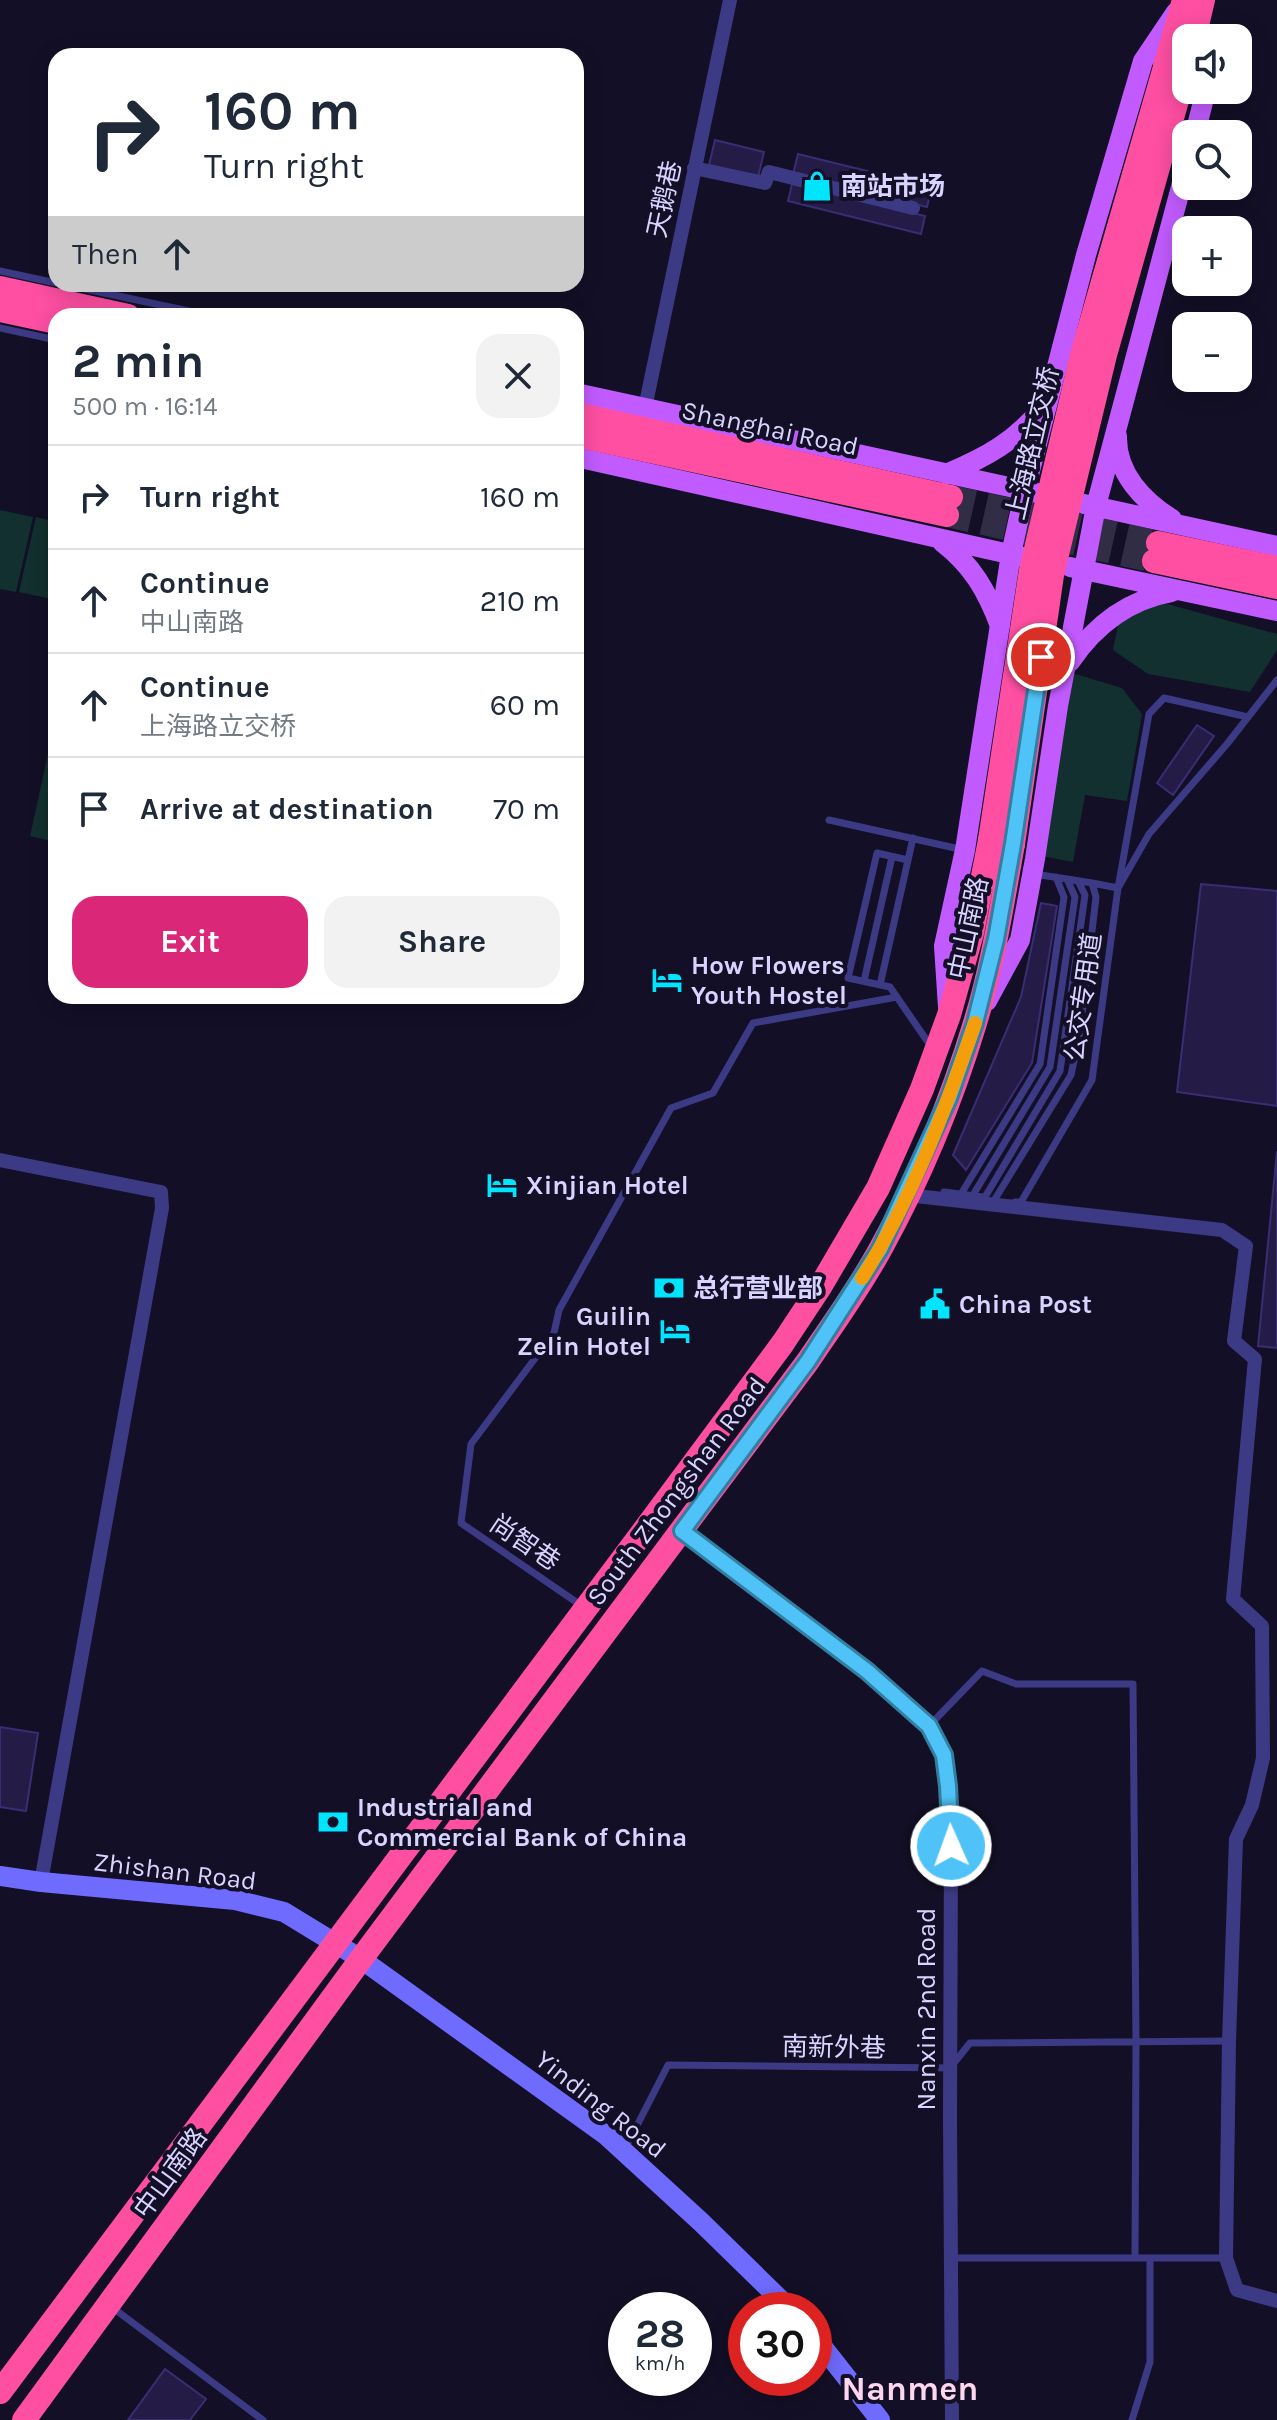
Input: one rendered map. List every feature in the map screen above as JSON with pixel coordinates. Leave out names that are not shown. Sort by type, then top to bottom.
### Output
[{"type":"highway","points":[[1195,24],[1196,2]]},
{"type":"highway","points":[[1190,24],[1196,2]]},
{"type":"highway","name":"上海路立交桥","points":[[1002,842],[1052,575],[1172,96]]},
{"type":"highway","points":[[0,288],[91,308]]},
{"type":"highway","points":[[0,310],[48,320]]},
{"type":"highway","name":"Shanghai Road","points":[[584,416],[948,495]]},
{"type":"highway","points":[[584,436],[948,495]]},
{"type":"highway","points":[[1277,568],[1156,552],[1277,587]]},
{"type":"highway","name":"中山南路","points":[[949,1015],[1002,842]]},
{"type":"highway","name":"中山南路","points":[[975,1023],[996,939],[1002,842]]},
{"type":"highway","name":"South Zhongshan Road","points":[[335,1943],[783,1343],[878,1188],[922,1089],[949,1015]]},
{"type":"highway","name":"South Zhongshan Road","points":[[361,1959],[808,1361],[846,1304],[880,1249],[908,1192],[949,1098],[975,1023]]},
{"type":"highway","name":"中山南路","points":[[0,2392],[335,1943]]},
{"type":"highway","name":"中山南路","points":[[24,2420],[361,1959]]},
{"type":"main road","points":[[1196,2],[1202,24]]},
{"type":"main road","points":[[949,1015],[944,946],[965,850],[1011,554],[1025,490],[1086,255],[1143,61],[1196,2]]},
{"type":"main road","points":[[975,1023],[1020,940],[1065,668],[1096,506],[1177,200]]},
{"type":"main road","points":[[584,395],[645,408],[948,495],[1025,490],[1277,546]]},
{"type":"main road","points":[[948,495],[982,459],[1022,431],[1046,404]]},
{"type":"main road","points":[[1118,422],[1117,445],[1124,472],[1155,508],[1182,525]]},
{"type":"main road","points":[[584,459],[1277,611]]},
{"type":"main road","points":[[936,537],[959,555],[988,595],[1000,627]]},
{"type":"main road","points":[[1065,668],[1086,638],[1111,616],[1157,595],[1181,590]]},
{"type":"street","name":"天鹅巷","points":[[645,408],[730,0]]},
{"type":"street","points":[[694,168],[765,183],[769,172],[913,208]]},
{"type":"street","points":[[0,1160],[161,1192],[162,1208],[41,1882]]},
{"type":"street","points":[[908,1192],[1222,1230],[1246,1246],[1234,1341],[1255,1359],[1233,1599],[1262,1626],[1263,1758],[1252,1805],[1236,1839],[1226,2258],[1237,2290],[1277,2301]]},
{"type":"street","name":"Nanxin 2nd Road","points":[[682,1531],[867,1671],[929,1726],[944,1755],[951,1846],[952,2420]]},
{"type":"street","name":"Zhishan Road","points":[[0,1876],[235,1900],[284,1912],[361,1959]]},
{"type":"street","name":"Yinding Road","points":[[361,1959],[607,2136],[773,2292]]},
{"type":"street","points":[[832,2359],[880,2420]]},
{"type":"lane","points":[[0,271],[48,281]]},
{"type":"lane","points":[[100,292],[174,308]]},
{"type":"lane","points":[[0,328],[48,338]]},
{"type":"lane","points":[[1032,874],[1118,888],[1149,714],[1164,698],[1248,717],[1277,680]]},
{"type":"lane","name":"公交专用道","points":[[908,1192],[973,1195],[1021,1202],[1092,1080],[1118,888],[1149,834],[1248,717]]},
{"type":"lane","points":[[829,820],[965,850]]},
{"type":"lane","points":[[880,985],[913,838]]},
{"type":"lane","points":[[908,860],[877,853],[848,978],[890,987],[935,1054]]},
{"type":"lane","points":[[864,981],[892,857]]},
{"type":"lane","points":[[961,1194],[1040,1064],[1064,897],[1056,877]]},
{"type":"lane","points":[[973,1195],[1050,1067],[1075,897],[1067,879]]},
{"type":"lane","points":[[985,1197],[1060,1071],[1085,895],[1078,881]]},
{"type":"lane","points":[[995,1199],[1071,1075],[1080,1032],[1096,897],[1092,883]]},
{"type":"lane","name":"尚智巷","points":[[585,1608],[461,1523],[471,1444],[554,1333],[559,1310],[671,1108],[713,1093],[753,1023],[897,997]]},
{"type":"lane","points":[[929,1726],[982,1671],[1016,1684],[1133,1684],[1135,2258]]},
{"type":"lane","points":[[950,2068],[970,2043],[1229,2041]]},
{"type":"lane","name":"南新外巷","points":[[624,2151],[668,2065],[950,2068]]},
{"type":"lane","points":[[951,2258],[1226,2258]]},
{"type":"lane","points":[[1132,2420],[1150,2362],[1150,2258]]},
{"type":"lane","points":[[108,2304],[263,2420]]},
{"type":"green space","points":[[0,510],[33,517],[16,592],[0,589]]},
{"type":"green space","points":[[36,517],[48,520],[48,598],[19,592]]},
{"type":"green space","points":[[1160,602],[1277,634],[1277,650],[1250,692],[1148,674],[1113,650],[1119,620]]},
{"type":"green space","points":[[1072,673],[1122,688],[1142,714],[1127,801],[1085,795],[1073,862],[1042,856]]},
{"type":"green space","points":[[48,754],[48,840],[30,836]]},
{"type":"building","points":[[715,140],[764,152],[758,177],[709,165]]},
{"type":"building","points":[[798,154],[932,187],[927,207],[793,174]]},
{"type":"building","points":[[792,184],[925,216],[921,234],[788,201]]},
{"type":"building","points":[[1197,725],[1214,736],[1173,795],[1157,783]]},
{"type":"building","points":[[1201,884],[1277,891],[1277,1106],[1177,1092]]},
{"type":"building","points":[[1041,903],[1057,906],[1032,1063],[966,1170],[953,1155],[1021,997]]},
{"type":"building","points":[[1277,1151],[1277,1348],[1258,1346]]},
{"type":"building","points":[[0,1727],[38,1733],[26,1811],[0,1807]]},
{"type":"building","points":[[165,2369],[206,2399],[190,2420],[128,2420]]},
{"type":"tunnel","points":[[951,497],[1158,543]]},
{"type":"tunnel","points":[[947,515],[1154,561]]},
{"type":"slow traffic","points":[[862,1278],[910,1189],[949,1098],[975,1023]]},
{"type":"place","name":"南站市场","points":[[817,186]]},
{"type":"place","name":"How Flowers Youth Hostel","points":[[667,980]]},
{"type":"place","name":"Xinjian Hotel","points":[[502,1185]]},
{"type":"place","name":"总行营业部","points":[[669,1288]]},
{"type":"place","name":"China Post","points":[[935,1304]]},
{"type":"place","name":"Guilin Zelin Hotel","points":[[675,1331]]},
{"type":"place","name":"Industrial and Commercial Bank of China","points":[[333,1822]]},
{"type":"district","name":"Nanmen","points":[[910,2388]]},
{"type":"route","points":[[951,1846],[944,1755],[929,1726],[867,1671],[682,1531],[808,1361],[880,1249],[949,1098],[975,1023],[996,939],[1041,657]]}]
